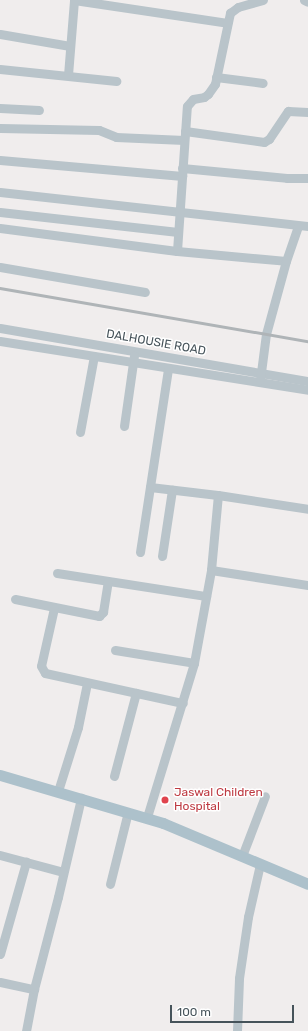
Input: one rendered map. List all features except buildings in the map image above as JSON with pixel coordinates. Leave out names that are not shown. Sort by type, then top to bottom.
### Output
[{"type":"main road","points":[[0,775],[173,826],[308,884]]},
{"type":"street","points":[[68,74],[74,0],[227,22]]},
{"type":"street","points":[[177,251],[186,112],[189,102],[208,94],[215,84],[230,13],[234,8],[264,0]]},
{"type":"street","points":[[304,0],[308,2]]},
{"type":"street","points":[[0,34],[70,46]]},
{"type":"street","points":[[0,69],[68,74],[116,81]]},
{"type":"street","points":[[216,77],[263,83]]},
{"type":"street","points":[[0,108],[40,110]]},
{"type":"street","points":[[185,131],[264,142],[269,139],[288,111],[308,112]]},
{"type":"street","points":[[0,128],[99,130],[116,137],[184,140]]},
{"type":"street","points":[[0,160],[182,172],[308,178]]},
{"type":"street","points":[[0,192],[179,213],[308,226]]},
{"type":"street","points":[[0,212],[178,232]]},
{"type":"street","points":[[260,383],[260,373],[266,334],[286,261],[298,226]]},
{"type":"street","points":[[0,228],[177,251],[286,261]]},
{"type":"street","points":[[0,267],[145,292]]},
{"type":"street","name":"DALHOUSIE ROAD","points":[[0,328],[308,381]]},
{"type":"street","name":"DALHOUSIE ROAD","points":[[0,345],[94,356],[308,390]]},
{"type":"street","points":[[124,426],[134,351]]},
{"type":"street","points":[[80,432],[94,356]]},
{"type":"street","points":[[140,552],[168,368]]},
{"type":"street","points":[[150,487],[308,508]]},
{"type":"street","points":[[162,556],[172,490]]},
{"type":"street","points":[[147,818],[194,663],[211,570],[218,495]]},
{"type":"street","points":[[211,570],[308,585]]},
{"type":"street","points":[[57,573],[206,596]]},
{"type":"street","points":[[15,600],[101,616],[108,581]]},
{"type":"street","points":[[54,608],[41,669],[48,674],[183,703]]},
{"type":"street","points":[[115,650],[194,663]]},
{"type":"street","points":[[58,791],[78,727],[87,683]]},
{"type":"street","points":[[114,776],[136,693]]},
{"type":"street","points":[[242,856],[264,796]]},
{"type":"street","points":[[26,1031],[34,989],[58,897],[81,798]]},
{"type":"street","points":[[110,884],[128,812]]},
{"type":"street","points":[[0,855],[63,872]]},
{"type":"street","points":[[0,954],[26,862]]},
{"type":"street","points":[[237,1031],[238,991],[245,937],[260,864]]},
{"type":"street","points":[[0,982],[34,989]]},
{"type":"railway","points":[[0,288],[308,341]]},
{"type":"place","name":"Jaswal Children Hospital","points":[[165,800]]}]
